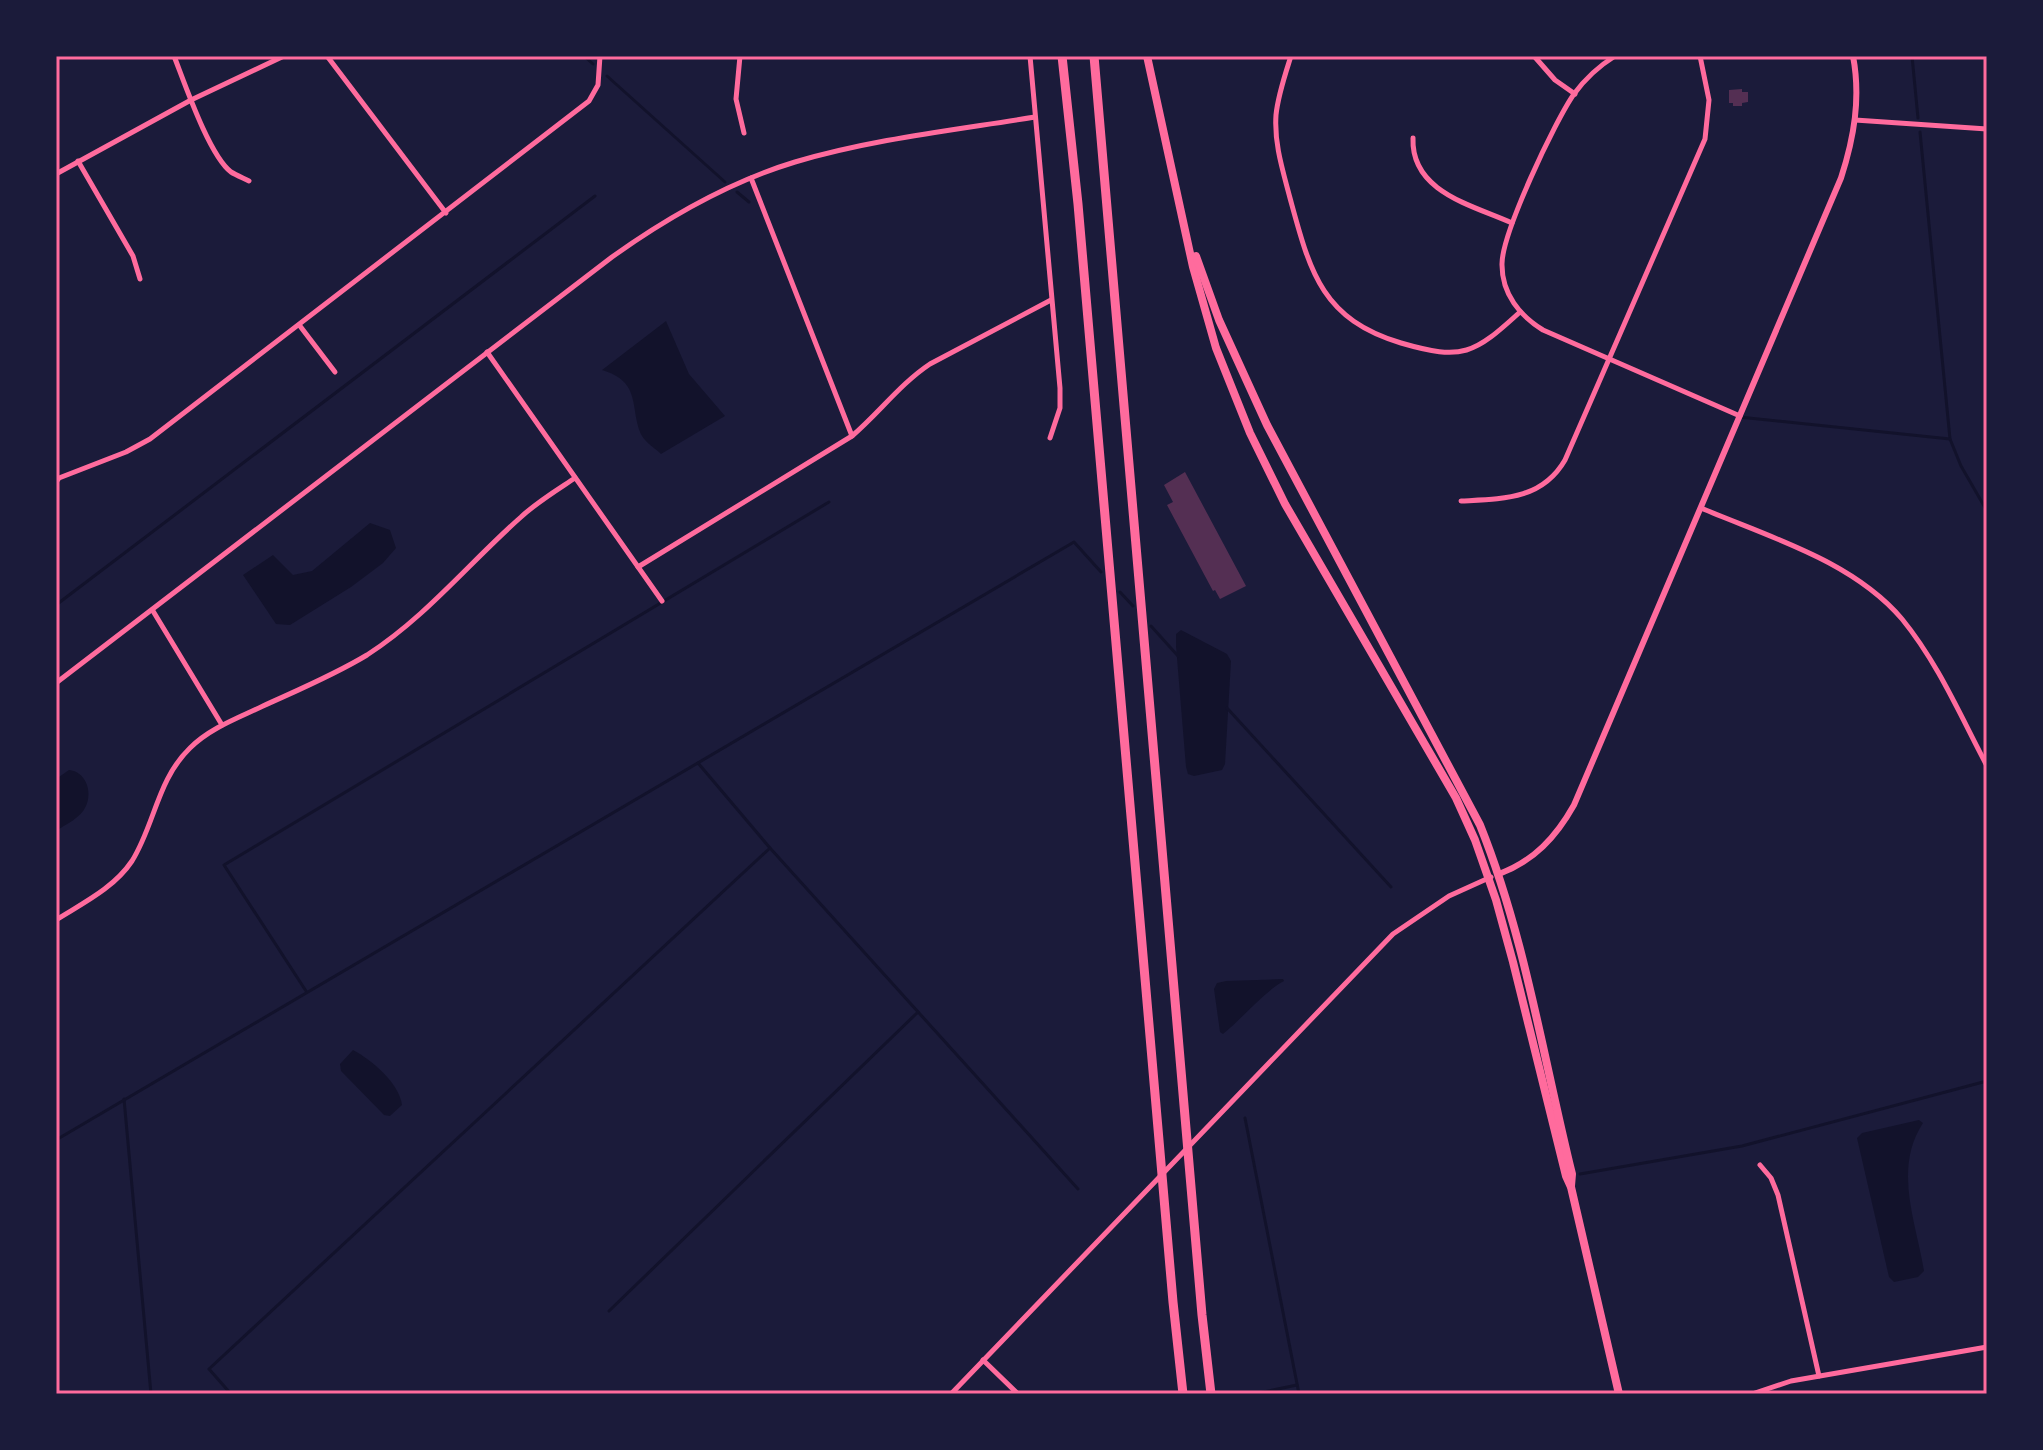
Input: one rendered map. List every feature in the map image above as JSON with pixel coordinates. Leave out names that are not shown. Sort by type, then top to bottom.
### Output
[{"type":"highway","points":[[1062,56],[1078,204],[1183,1394]]},
{"type":"highway","points":[[1094,56],[1211,1394]]},
{"type":"main road","points":[[1147,56],[1193,267],[1216,348],[1250,433],[1285,504],[1456,798],[1488,878],[1571,1187],[1619,1394]]},
{"type":"main road","points":[[1188,235],[1219,320],[1267,425],[1465,796],[1499,874],[1527,970],[1572,1174],[1571,1187]]},
{"type":"street","points":[[174,56],[191,100],[220,159],[231,171],[249,181]]},
{"type":"street","points":[[56,174],[191,100],[284,56]]},
{"type":"street","points":[[327,56],[446,213]]},
{"type":"street","points":[[56,482],[150,439],[446,213],[589,101],[598,85],[600,56]]},
{"type":"street","points":[[740,56],[736,99],[744,133]]},
{"type":"street","points":[[1030,56],[1060,408],[1050,438]]},
{"type":"street","points":[[1291,56],[1276,115],[1277,147],[1309,266],[1330,300],[1344,314],[1370,331],[1442,353],[1459,352],[1484,343],[1520,312]]},
{"type":"street","points":[[1534,56],[1555,80],[1575,94]]},
{"type":"street","points":[[1615,56],[1594,72],[1564,110],[1503,246],[1506,288],[1520,312],[1543,330],[1740,416]]},
{"type":"street","points":[[1461,501],[1521,496],[1539,488],[1565,460],[1705,139],[1709,100],[1700,56]]},
{"type":"street","points":[[951,1394],[1393,934],[1449,896],[1514,869],[1540,852],[1564,824],[1833,201],[1848,157],[1855,120],[1857,92],[1853,56]]},
{"type":"street","points":[[56,683],[487,352],[646,232],[679,212],[751,178],[829,153],[1035,117]]},
{"type":"street","points":[[1855,120],[1987,129]]},
{"type":"street","points":[[1413,138],[1416,165],[1432,186],[1512,223]]},
{"type":"street","points":[[78,161],[133,256],[140,279]]},
{"type":"street","points":[[751,178],[852,436]]},
{"type":"street","points":[[638,567],[852,436],[872,420],[914,375],[1051,300]]},
{"type":"street","points":[[300,326],[335,372]]},
{"type":"street","points":[[487,352],[662,601]]},
{"type":"street","points":[[56,920],[98,894],[124,871],[140,846],[160,792],[178,760],[198,741],[222,725],[328,677],[368,654],[419,618],[521,516],[575,478]]},
{"type":"street","points":[[1701,508],[1842,570],[1877,595],[1900,617],[1928,654],[1987,766]]},
{"type":"street","points":[[153,611],[222,725]]},
{"type":"street","points":[[1760,1165],[1771,1178],[1778,1195],[1819,1376]]},
{"type":"street","points":[[1752,1394],[1819,1376],[1987,1347]]},
{"type":"street","points":[[983,1360],[1018,1394]]},
{"type":"shaded area","points":[[666,321],[689,374],[725,416],[661,454],[642,436],[629,389],[615,375],[602,370]]},
{"type":"shaded area","points":[[370,523],[390,530],[396,548],[383,563],[290,625],[276,624],[243,575],[273,555],[293,575],[312,571]]},
{"type":"shaded area","points":[[1181,630],[1227,654],[1231,661],[1225,764],[1222,770],[1194,776],[1188,774],[1186,767],[1176,646],[1176,634]]},
{"type":"shaded area","points":[[69,770],[83,778],[88,788],[88,800],[81,814],[56,831],[56,779]]},
{"type":"shaded area","points":[[1283,979],[1223,1034],[1220,1032],[1214,989],[1217,983]]},
{"type":"shaded area","points":[[353,1050],[376,1066],[396,1089],[402,1105],[390,1116],[384,1115],[341,1071],[340,1064]]},
{"type":"shaded area","points":[[1919,1120],[1923,1123],[1909,1159],[1908,1177],[1912,1215],[1924,1271],[1918,1277],[1894,1282],[1889,1277],[1857,1138],[1862,1133]]},
{"type":"building","points":[[1742,89],[1742,92],[1748,92],[1748,102],[1733,106],[1729,103],[1729,90]]},
{"type":"building","points":[[1185,472],[1246,586],[1220,599],[1167,505],[1173,502],[1164,485]]},
{"type":"waterway","points":[[584,56],[593,64]]},
{"type":"waterway","points":[[1912,56],[1918,118]]},
{"type":"waterway","points":[[607,76],[725,182]]},
{"type":"waterway","points":[[1920,132],[1950,439],[1961,466],[1987,511]]},
{"type":"waterway","points":[[737,192],[749,202]]},
{"type":"waterway","points":[[56,605],[595,196]]},
{"type":"waterway","points":[[1739,417],[1950,439]]},
{"type":"waterway","points":[[306,991],[224,865],[829,502]]},
{"type":"waterway","points":[[56,1140],[1074,542],[1101,572]]},
{"type":"waterway","points":[[1120,592],[1133,606]]},
{"type":"waterway","points":[[1151,626],[1178,656]]},
{"type":"waterway","points":[[1227,708],[1391,887]]},
{"type":"waterway","points":[[698,763],[770,848],[1078,1189]]},
{"type":"waterway","points":[[231,1394],[209,1369],[770,848]]},
{"type":"waterway","points":[[609,1311],[918,1012]]},
{"type":"waterway","points":[[1580,1174],[1742,1146],[1987,1081]]},
{"type":"waterway","points":[[124,1099],[151,1394]]},
{"type":"waterway","points":[[1245,1118],[1299,1394]]},
{"type":"waterway","points":[[1254,1394],[1297,1385]]}]
